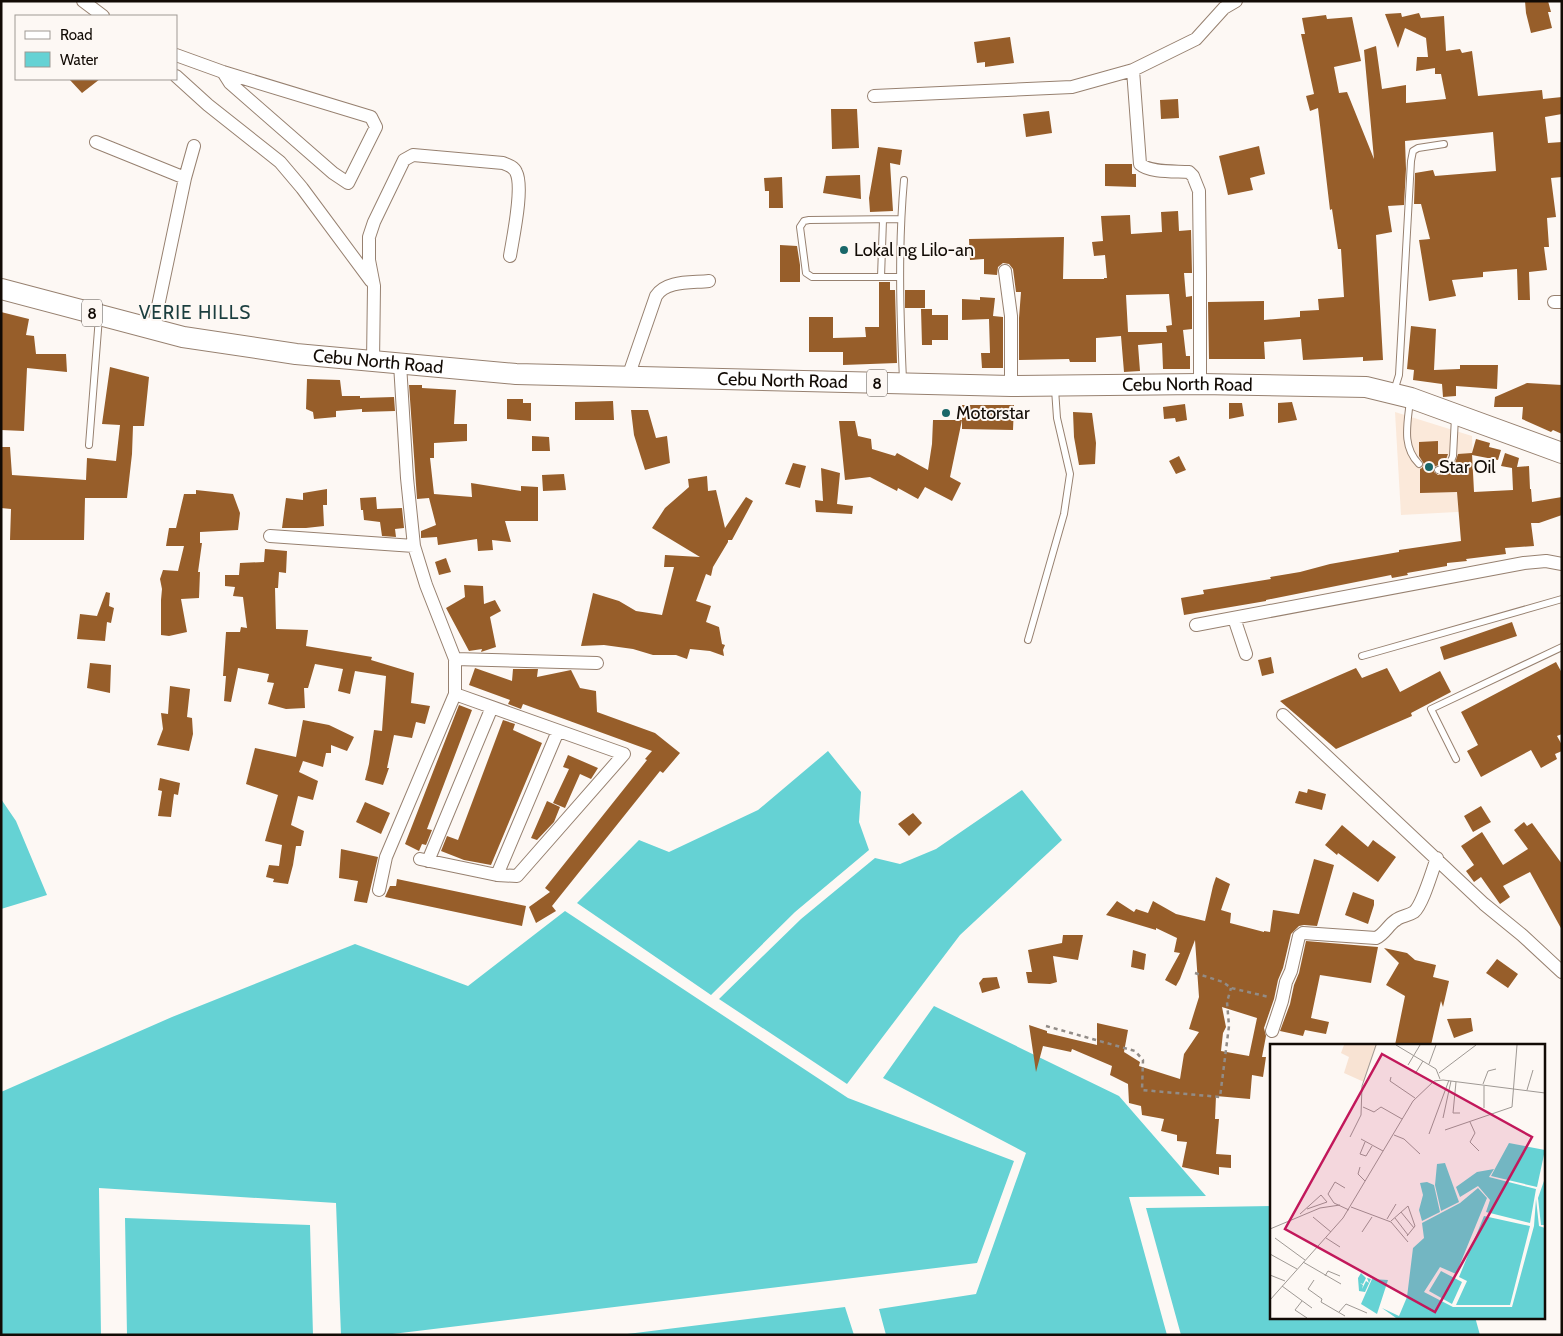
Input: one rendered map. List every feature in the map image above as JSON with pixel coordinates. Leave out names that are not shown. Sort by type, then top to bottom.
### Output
[{"type":"main road","name":"Cebu North Road","points":[[1,289],[183,337],[296,354],[544,375],[1011,386],[1200,384],[1366,388],[1402,396],[1562,453]]},
{"type":"street","points":[[83,1],[102,15]]},
{"type":"street","points":[[874,96],[1072,87],[1133,70],[1196,39],[1224,8],[1236,1]]},
{"type":"street","points":[[178,56],[223,72],[371,117],[376,127],[348,183],[333,173],[230,83],[223,72]]},
{"type":"street","points":[[1133,70],[1140,164],[1151,169],[1189,172],[1193,176],[1199,191],[1200,384]]},
{"type":"street","points":[[178,78],[208,105],[280,162],[302,188],[374,286]]},
{"type":"street","points":[[96,142],[185,178]]},
{"type":"street","points":[[153,330],[185,178],[194,146]]},
{"type":"street","points":[[373,362],[374,286],[369,260],[369,237],[374,222],[404,160],[413,155],[503,163],[512,167],[517,173],[519,191],[510,256]]},
{"type":"street","points":[[1005,271],[1011,316],[1011,386]]},
{"type":"street","points":[[628,377],[656,296],[660,290],[668,286],[709,281]]},
{"type":"street","points":[[379,890],[386,857],[455,694],[455,660],[426,585],[414,546],[406,478],[400,364]]},
{"type":"street","points":[[270,536],[414,546]]},
{"type":"street","points":[[1196,625],[1524,562],[1546,561],[1562,564]]},
{"type":"street","points":[[1234,618],[1246,654]]},
{"type":"street","points":[[455,660],[597,663]]},
{"type":"street","points":[[455,694],[492,707],[558,731],[624,754],[517,876],[497,875],[424,860],[492,707]]},
{"type":"street","points":[[1283,715],[1484,904],[1522,935],[1562,972]]},
{"type":"street","points":[[497,875],[558,731]]},
{"type":"street","points":[[1272,1031],[1291,971],[1299,936],[1303,933],[1376,938],[1382,935],[1398,918],[1406,917],[1415,911],[1420,903],[1436,858]]},
{"type":"lane","points":[[1420,464],[1412,456],[1406,437],[1400,376],[1410,161],[1413,151],[1418,148],[1444,144]]},
{"type":"lane","points":[[904,180],[900,219],[904,384]]},
{"type":"lane","points":[[900,219],[809,220],[804,221],[800,227],[806,273],[812,277],[900,277]]},
{"type":"lane","points":[[882,277],[883,220]]},
{"type":"lane","points":[[90,445],[100,315]]},
{"type":"lane","points":[[1028,640],[1064,514],[1070,474],[1057,418],[1055,386]]},
{"type":"lane","points":[[1438,470],[1449,466],[1453,456],[1455,414]]},
{"type":"lane","points":[[1362,656],[1562,599]]},
{"type":"lane","points":[[1456,759],[1431,709],[1562,648]]},
{"type":"path","points":[[1195,972],[1224,982],[1231,988],[1282,1001]]},
{"type":"path","points":[[1046,1026],[1136,1051],[1143,1060],[1142,1090],[1220,1097],[1229,1026],[1227,1002],[1231,988]]},
{"type":"shaded area","points":[[1395,412],[1472,436],[1475,511],[1401,515]]},
{"type":"water","points":[[828,751],[861,792],[859,822],[869,850],[795,912],[711,995],[577,903],[639,840],[669,852],[758,810]]},
{"type":"water","points":[[1022,790],[1062,840],[960,935],[847,1084],[719,999],[801,919],[875,858],[900,864],[936,849]]},
{"type":"water","points":[[1,799],[16,821],[47,895],[1,909]]},
{"type":"water","points":[[565,911],[848,1098],[1014,1161],[977,1263],[384,1335],[341,1335],[336,1203],[99,1188],[101,1335],[1,1335],[1,1092],[172,1017],[355,944],[468,986]]},
{"type":"water","points":[[934,1006],[1119,1096],[1206,1196],[1129,1197],[1167,1335],[886,1335],[879,1309],[976,1294],[1026,1153],[883,1078]]},
{"type":"water","points":[[1270,1206],[1270,1318],[1475,1318],[1480,1335],[1181,1335],[1146,1208]]},
{"type":"water","points":[[125,1218],[310,1225],[313,1335],[127,1335]]},
{"type":"water","points":[[845,1307],[854,1335],[619,1335]]},
{"type":"building","points":[[1525,1],[1548,1],[1551,12],[1548,12],[1552,28],[1531,33]]},
{"type":"building","points":[[1401,13],[1402,17],[1419,13],[1421,18],[1444,16],[1446,51],[1460,49],[1462,53],[1472,51],[1478,96],[1542,90],[1543,99],[1562,97],[1562,114],[1545,117],[1548,143],[1562,142],[1562,177],[1551,178],[1556,217],[1547,218],[1549,247],[1544,247],[1547,270],[1529,272],[1530,300],[1518,300],[1517,269],[1483,272],[1483,277],[1452,280],[1456,296],[1429,301],[1419,240],[1430,239],[1421,204],[1414,204],[1415,173],[1433,170],[1435,176],[1496,171],[1493,132],[1405,141],[1404,205],[1388,206],[1392,232],[1376,235],[1383,360],[1363,361],[1363,357],[1303,360],[1301,339],[1264,342],[1265,359],[1209,359],[1208,302],[1264,301],[1264,320],[1300,317],[1300,311],[1319,310],[1318,299],[1344,297],[1341,249],[1338,249],[1332,209],[1330,210],[1318,108],[1310,111],[1306,96],[1314,94],[1301,34],[1305,34],[1302,18],[1326,15],[1327,19],[1352,17],[1361,61],[1334,67],[1339,93],[1347,92],[1374,159],[1364,50],[1376,46],[1382,89],[1406,85],[1406,103],[1446,99],[1441,74],[1435,74],[1435,68],[1416,71],[1417,57],[1428,57],[1426,38],[1405,28],[1398,48],[1385,14]]},
{"type":"building","points":[[1010,37],[1014,63],[985,67],[985,62],[977,63],[974,42]]},
{"type":"building","points":[[70,80],[99,80],[82,93]]},
{"type":"building","points":[[1178,99],[1179,118],[1161,119],[1160,100]]},
{"type":"building","points":[[831,109],[857,109],[859,148],[832,149]]},
{"type":"building","points":[[1049,111],[1052,133],[1026,137],[1023,114]]},
{"type":"building","points":[[1259,146],[1265,174],[1250,178],[1253,190],[1228,195],[1219,156]]},
{"type":"building","points":[[878,147],[902,150],[900,165],[890,163],[893,211],[870,212],[869,198]]},
{"type":"building","points":[[1105,164],[1132,164],[1132,174],[1136,174],[1136,187],[1105,186]]},
{"type":"building","points":[[860,175],[861,199],[823,193],[826,176]]},
{"type":"building","points":[[782,177],[783,208],[769,208],[769,191],[765,191],[764,178]]},
{"type":"building","points":[[1178,211],[1179,231],[1191,230],[1192,273],[1184,273],[1186,297],[1192,296],[1192,329],[1183,330],[1186,356],[1190,356],[1190,369],[1163,369],[1162,343],[1138,345],[1140,371],[1124,372],[1121,336],[1096,338],[1096,362],[1070,362],[1069,359],[1019,360],[1021,292],[1016,292],[1013,269],[1009,264],[1003,263],[998,267],[997,275],[984,274],[984,259],[970,260],[969,239],[1064,237],[1063,279],[1104,279],[1107,278],[1105,255],[1094,256],[1092,242],[1103,241],[1101,216],[1130,215],[1131,234],[1162,232],[1161,212]],"holes":[[[1169,294],[1172,325],[1166,326],[1167,332],[1128,332],[1126,295]]]},
{"type":"building","points":[[780,245],[797,246],[800,282],[780,282]]},
{"type":"building","points":[[879,282],[890,282],[890,290],[895,290],[897,363],[843,365],[843,352],[809,352],[809,317],[833,317],[833,338],[866,337],[865,327],[879,327]]},
{"type":"building","points":[[905,290],[925,290],[925,308],[905,308]]},
{"type":"building","points":[[980,297],[995,298],[993,316],[1003,317],[1003,368],[982,368],[981,353],[990,353],[989,319],[962,320],[962,299],[980,300]]},
{"type":"building","points":[[921,309],[932,309],[932,315],[948,315],[948,340],[932,340],[932,345],[922,345]]},
{"type":"building","points":[[1,312],[29,319],[26,335],[34,336],[36,354],[66,354],[67,372],[27,368],[24,431],[1,430]]},
{"type":"building","points":[[1411,326],[1436,329],[1434,370],[1460,369],[1460,365],[1498,365],[1497,389],[1456,386],[1456,396],[1443,397],[1442,384],[1413,380],[1414,370],[1407,369]]},
{"type":"building","points":[[110,367],[149,377],[144,426],[133,426],[127,498],[85,498],[84,540],[10,540],[11,509],[1,508],[1,447],[10,447],[12,475],[86,480],[87,458],[116,461],[120,425],[102,424]]},
{"type":"building","points":[[307,379],[340,380],[342,396],[360,396],[360,398],[394,397],[395,411],[362,412],[362,409],[336,411],[336,417],[314,419],[313,412],[306,409]]},
{"type":"building","points":[[1527,383],[1562,385],[1562,434],[1553,430],[1551,432],[1522,419],[1523,407],[1494,407],[1495,397]]},
{"type":"building","points":[[409,385],[422,385],[422,388],[456,390],[454,424],[467,424],[467,441],[434,443],[434,458],[430,458],[434,494],[472,497],[471,483],[521,491],[521,486],[538,487],[538,521],[505,521],[511,542],[492,540],[493,550],[478,551],[477,539],[438,545],[437,537],[421,538],[421,531],[436,525],[429,498],[417,499]]},
{"type":"building","points":[[507,399],[523,399],[523,403],[531,403],[531,421],[507,419]]},
{"type":"building","points":[[613,401],[614,420],[575,420],[575,402]]},
{"type":"building","points":[[1292,402],[1297,420],[1278,423],[1278,403]]},
{"type":"building","points":[[1229,403],[1242,403],[1244,416],[1229,419]]},
{"type":"building","points":[[1185,404],[1187,420],[1176,422],[1175,418],[1164,419],[1163,407]]},
{"type":"building","points":[[962,405],[1014,405],[1013,430],[962,429]]},
{"type":"building","points":[[631,410],[648,410],[656,438],[667,436],[670,463],[645,470],[634,435]]},
{"type":"building","points":[[1073,412],[1092,413],[1096,443],[1095,464],[1079,465],[1074,437]]},
{"type":"building","points":[[933,420],[962,420],[950,477],[961,483],[952,501],[925,487],[918,499],[898,488],[897,491],[870,477],[845,480],[839,421],[855,421],[858,436],[871,439],[872,449],[895,456],[897,453],[928,470]]},
{"type":"building","points":[[532,436],[549,437],[550,451],[532,451]]},
{"type":"building","points":[[1476,439],[1490,443],[1489,447],[1501,450],[1498,460],[1472,455],[1474,492],[1513,490],[1512,468],[1501,466],[1505,453],[1519,458],[1517,467],[1529,466],[1532,502],[1562,497],[1562,515],[1539,523],[1531,523],[1534,546],[1505,548],[1506,554],[1447,563],[1447,566],[1407,573],[1408,575],[1392,578],[1391,575],[1266,601],[1184,615],[1181,598],[1204,594],[1203,590],[1271,579],[1270,577],[1399,552],[1399,550],[1461,541],[1457,492],[1420,493],[1420,469],[1424,464],[1419,456],[1419,442],[1438,441],[1438,454],[1448,454],[1445,462],[1434,467],[1434,472],[1438,475],[1453,469],[1458,454],[1472,453]]},
{"type":"building","points":[[1179,456],[1186,470],[1176,474],[1169,461]]},
{"type":"building","points":[[793,463],[806,466],[800,488],[785,484]]},
{"type":"building","points":[[821,468],[840,473],[837,504],[853,506],[852,514],[816,512],[815,500],[823,501]]},
{"type":"building","points":[[564,474],[566,490],[543,491],[542,475]]},
{"type":"building","points":[[707,476],[708,491],[716,490],[725,528],[746,497],[753,501],[732,540],[728,540],[713,567],[711,576],[706,574],[696,601],[711,606],[706,622],[719,627],[722,644],[725,645],[723,650],[724,656],[710,651],[690,649],[687,659],[676,655],[653,655],[633,649],[604,645],[581,646],[593,593],[619,601],[636,611],[662,615],[674,567],[664,567],[665,555],[700,557],[652,528],[665,508],[689,487],[688,479]]},
{"type":"building","points":[[327,489],[327,505],[323,505],[324,526],[282,528],[286,498],[303,500],[303,493]]},
{"type":"building","points":[[196,490],[233,494],[240,513],[238,530],[200,532],[200,543],[202,543],[198,572],[200,572],[199,598],[181,599],[187,632],[169,636],[161,635],[162,589],[160,579],[163,570],[178,571],[184,546],[166,546],[169,528],[176,528],[184,494],[196,494]]},
{"type":"building","points":[[376,497],[377,509],[402,508],[404,528],[395,529],[396,537],[382,536],[380,522],[364,520],[360,498]]},
{"type":"building","points":[[265,549],[287,551],[286,573],[279,572],[278,588],[275,588],[276,629],[308,630],[306,646],[372,657],[371,660],[414,673],[411,703],[430,706],[425,724],[416,722],[412,738],[394,735],[387,768],[389,768],[383,785],[365,780],[374,730],[382,731],[386,676],[355,671],[350,694],[338,691],[343,669],[315,664],[308,688],[304,688],[305,708],[286,709],[268,704],[274,683],[267,682],[269,674],[238,668],[231,702],[224,701],[226,676],[223,676],[226,632],[240,632],[241,627],[247,628],[243,597],[233,596],[235,587],[225,586],[225,575],[239,575],[240,563],[264,562]]},
{"type":"building","points":[[446,558],[451,572],[439,575],[435,562]]},
{"type":"building","points":[[464,585],[483,586],[484,604],[495,600],[501,611],[490,617],[496,647],[481,652],[482,649],[469,651],[446,608],[465,597]]},
{"type":"building","points":[[106,592],[110,593],[109,606],[114,608],[111,623],[107,622],[105,641],[77,639],[80,614],[97,616]]},
{"type":"building","points":[[1512,622],[1517,636],[1444,660],[1440,647]]},
{"type":"building","points":[[1271,657],[1274,673],[1262,676],[1258,660]]},
{"type":"building","points":[[1556,662],[1562,673],[1562,734],[1557,736],[1562,745],[1562,751],[1555,754],[1557,759],[1541,768],[1531,750],[1481,777],[1467,751],[1478,745],[1461,712]]},
{"type":"building","points":[[90,663],[111,665],[110,693],[87,688]]},
{"type":"building","points":[[475,668],[512,681],[513,669],[538,669],[537,677],[571,670],[580,688],[596,691],[597,712],[655,733],[680,753],[663,773],[660,771],[552,906],[556,911],[536,923],[529,907],[550,892],[545,888],[647,760],[645,759],[652,751],[523,704],[521,709],[508,704],[510,700],[469,685]]},
{"type":"building","points":[[1356,668],[1362,678],[1387,668],[1400,692],[1440,671],[1451,692],[1411,713],[1412,716],[1336,749],[1280,701]]},
{"type":"building","points":[[170,686],[190,689],[187,717],[192,718],[193,734],[189,751],[157,745],[163,729],[161,713],[168,714]]},
{"type":"building","points":[[459,705],[472,710],[427,829],[432,830],[426,845],[422,844],[419,851],[405,844]]},
{"type":"building","points":[[303,720],[329,725],[354,737],[347,751],[331,745],[331,753],[326,753],[323,767],[303,761],[299,772],[318,781],[313,800],[298,796],[291,825],[304,831],[301,846],[296,846],[288,884],[273,882],[274,879],[266,877],[269,865],[279,866],[282,845],[265,841],[278,795],[246,784],[255,748],[296,757]]},
{"type":"building","points":[[503,720],[515,724],[513,730],[542,743],[491,865],[464,860],[441,851],[447,836],[458,840]]},
{"type":"building","points":[[568,755],[598,768],[591,779],[580,774],[565,808],[553,803],[569,769],[563,767]]},
{"type":"building","points":[[160,778],[180,783],[178,795],[174,794],[171,817],[158,816],[162,791],[158,790]]},
{"type":"building","points":[[1308,789],[1326,794],[1322,810],[1295,803],[1299,791],[1307,793]]},
{"type":"building","points":[[547,801],[560,807],[554,822],[537,840],[531,838]]},
{"type":"building","points":[[365,802],[390,813],[381,834],[356,822]]},
{"type":"building","points":[[1481,806],[1491,822],[1473,832],[1464,816]]},
{"type":"building","points":[[913,813],[922,823],[909,836],[898,824]]},
{"type":"building","points":[[1524,822],[1527,826],[1532,823],[1562,864],[1562,930],[1530,872],[1503,886],[1510,897],[1500,904],[1481,877],[1474,882],[1466,871],[1474,865],[1461,846],[1482,832],[1503,865],[1528,849],[1514,830]]},
{"type":"building","points":[[1342,825],[1368,847],[1373,840],[1396,857],[1378,882],[1325,845]]},
{"type":"building","points":[[341,849],[378,857],[367,903],[354,901],[358,881],[339,878]]},
{"type":"building","points":[[1314,859],[1334,865],[1317,926],[1299,926],[1291,934],[1283,968],[1264,1028],[1266,1036],[1262,1057],[1266,1057],[1263,1077],[1252,1075],[1250,1099],[1216,1096],[1215,1119],[1219,1119],[1216,1154],[1231,1155],[1231,1168],[1219,1167],[1219,1175],[1182,1167],[1187,1142],[1177,1141],[1177,1135],[1161,1131],[1164,1119],[1142,1115],[1141,1106],[1129,1103],[1128,1084],[1110,1075],[1112,1066],[1072,1049],[1071,1052],[1043,1046],[1036,1072],[1029,1025],[1047,1031],[1047,1033],[1097,1045],[1097,1023],[1128,1030],[1124,1052],[1140,1062],[1139,1066],[1180,1079],[1184,1054],[1199,1032],[1189,1029],[1199,997],[1195,940],[1176,986],[1165,980],[1180,953],[1174,952],[1177,938],[1156,928],[1156,930],[1106,915],[1117,901],[1134,912],[1136,909],[1148,913],[1153,901],[1176,914],[1205,921],[1216,877],[1230,884],[1221,910],[1231,913],[1230,923],[1270,932],[1273,910],[1299,914]],"holes":[[[1222,1007],[1257,1018],[1249,1056],[1221,1051],[1223,1033],[1226,1027]]]},
{"type":"building","points":[[397,879],[526,906],[522,926],[385,897],[390,886],[396,886]]},
{"type":"building","points":[[1353,892],[1374,900],[1368,924],[1345,915]]},
{"type":"building","points":[[1063,935],[1083,935],[1078,960],[1053,956],[1057,982],[1050,984],[1028,983],[1026,972],[1032,972],[1028,950],[1062,943]]},
{"type":"building","points":[[1306,941],[1378,947],[1371,983],[1320,975],[1311,1018],[1329,1022],[1326,1034],[1305,1030],[1303,1036],[1280,1031],[1299,973]]},
{"type":"building","points":[[1384,948],[1407,953],[1415,960],[1436,965],[1433,977],[1449,981],[1443,1007],[1441,1001],[1431,1044],[1395,1044],[1405,996],[1386,985],[1399,963]]},
{"type":"building","points":[[1133,950],[1146,954],[1144,970],[1131,967]]},
{"type":"building","points":[[1497,959],[1518,974],[1508,988],[1486,973]]},
{"type":"building","points":[[997,977],[1000,988],[982,993],[979,983],[983,978]]},
{"type":"building","points":[[1471,1018],[1473,1031],[1454,1038],[1447,1019]]},
{"type":"place","name":"Lokal ng Lilo-an","points":[[844,250]]},
{"type":"place","name":"Motorstar","points":[[946,413]]},
{"type":"place","name":"Star Oil","points":[[1429,467]]},
{"type":"district","name":"VERIE HILLS","points":[[195,312]]}]
